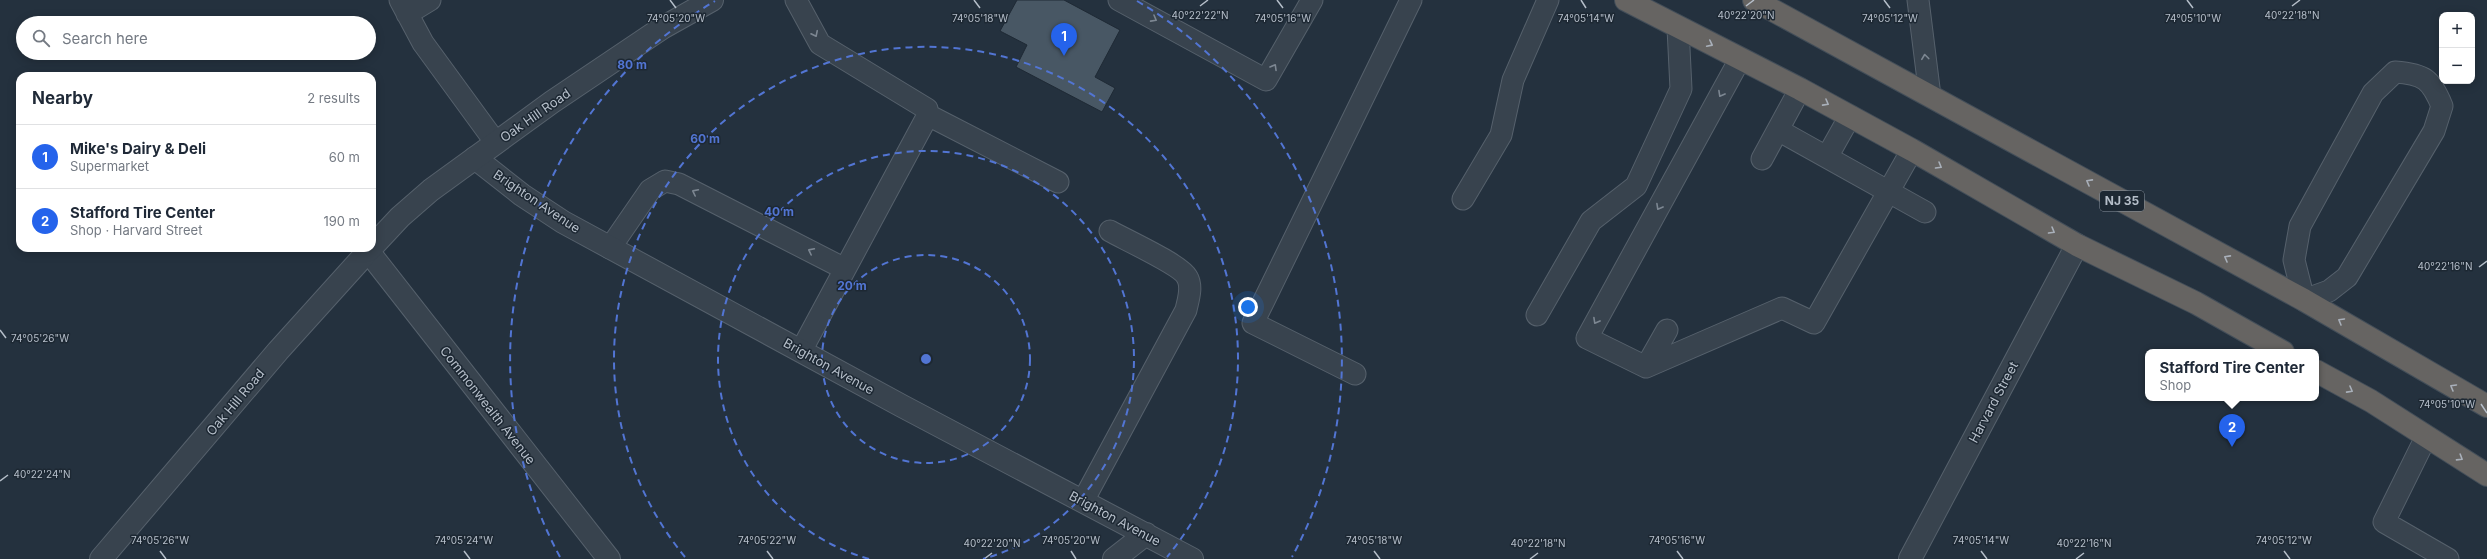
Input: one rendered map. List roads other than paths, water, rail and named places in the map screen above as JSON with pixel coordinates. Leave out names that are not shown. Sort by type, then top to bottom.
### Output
[{"type":"highway","points":[[1626,0],[1678,28],[1800,89],[1912,150],[2077,245],[2196,303],[2278,349]]},
{"type":"highway","name":"NJ 35","points":[[1754,0],[2304,300],[2487,406]]},
{"type":"highway","points":[[2319,373],[2426,436],[2487,475]]},
{"type":"street","name":"Oak Hill Road","points":[[376,244],[400,218],[431,190],[496,142],[552,102],[662,28],[712,0]]},
{"type":"street","name":"Brighton Avenue","points":[[475,158],[557,218],[610,248],[1192,559]]},
{"type":"street","name":"Harvard Street","points":[[1910,559],[2077,245]]},
{"type":"street","name":"Oak Hill Road","points":[[101,559],[278,351],[368,252]]},
{"type":"street","name":"Commonwealth Avenue","points":[[373,252],[609,559]]},
{"type":"street","points":[[1114,559],[1146,534]]},
{"type":"lane","points":[[430,0],[404,7],[423,43],[496,142]]},
{"type":"lane","points":[[796,0],[820,44],[926,109],[928,115],[1058,182]]},
{"type":"lane","points":[[1119,0],[1266,80],[1312,0]]},
{"type":"lane","points":[[1355,374],[1253,323],[1411,0]]},
{"type":"lane","points":[[1463,199],[1501,135],[1513,80],[1548,0]]},
{"type":"lane","points":[[1918,0],[1930,96]]},
{"type":"lane","points":[[1537,315],[1591,221],[1636,186],[1681,89],[1678,28]]},
{"type":"lane","points":[[1740,59],[1587,338],[1646,367],[1782,308],[1814,323],[1912,150]]},
{"type":"lane","points":[[2395,72],[2417,73],[2434,86],[2442,106],[2434,131],[2347,277],[2329,292],[2304,300],[2294,260],[2300,226],[2373,93],[2395,72]]},
{"type":"lane","points":[[1762,159],[1800,89]]},
{"type":"lane","points":[[801,351],[928,115]]},
{"type":"lane","points":[[1827,157],[1850,116]]},
{"type":"lane","points":[[1778,130],[1890,191],[1925,212]]},
{"type":"lane","points":[[610,248],[650,190],[665,181],[679,184],[845,269]]},
{"type":"lane","points":[[1083,501],[1186,310],[1190,291],[1187,276],[1174,266],[1110,231]]},
{"type":"lane","points":[[1646,367],[1667,330]]},
{"type":"lane","points":[[2426,436],[2384,522],[2448,559]]},
{"type":"place","name":"Mike's Dairy & Deli","points":[[1064,56]]},
{"type":"place","name":"Stafford Tire Center","points":[[2232,447]]}]
